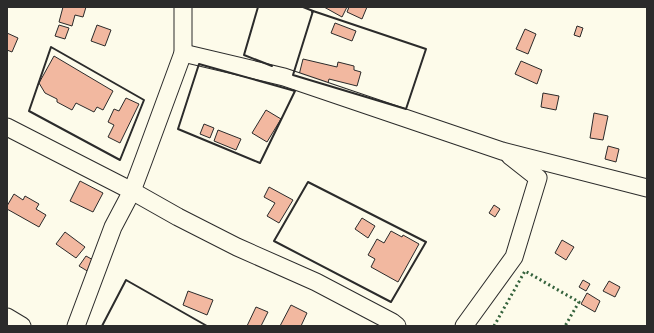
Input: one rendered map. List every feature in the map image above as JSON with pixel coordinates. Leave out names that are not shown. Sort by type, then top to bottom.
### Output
[{"type":"street","points":[[76,326],[113,227],[132,191],[184,53],[182,7]]},
{"type":"street","points":[[184,53],[284,78],[502,151],[647,188]]},
{"type":"street","points":[[7,127],[132,191],[178,217],[237,247],[316,282],[397,326]]},
{"type":"street","points":[[464,326],[514,257],[538,178],[502,151]]},
{"type":"street","points":[[7,317],[22,326]]},
{"type":"building","points":[[63,7],[86,7],[83,17],[75,15],[72,26],[59,22]]},
{"type":"building","points":[[324,7],[347,7],[342,17]]},
{"type":"building","points":[[349,7],[367,7],[362,19],[347,12]]},
{"type":"building","points":[[335,23],[356,31],[352,41],[331,33]]},
{"type":"building","points":[[59,25],[69,28],[65,39],[55,36]]},
{"type":"building","points":[[97,25],[111,30],[105,46],[91,41]]},
{"type":"building","points":[[577,26],[583,28],[580,37],[574,35]]},
{"type":"building","points":[[525,29],[536,34],[528,54],[516,49]]},
{"type":"building","points":[[7,33],[18,38],[12,52],[7,50]]},
{"type":"building","points":[[54,56],[113,91],[103,110],[97,107],[94,112],[76,103],[72,110],[57,102],[57,99],[45,93],[39,83]]},
{"type":"building","points":[[303,59],[337,67],[338,62],[354,66],[354,70],[361,72],[357,86],[329,79],[328,83],[299,75]]},
{"type":"building","points":[[521,61],[542,70],[537,84],[515,74]]},
{"type":"building","points":[[543,93],[559,96],[556,110],[541,107]]},
{"type":"building","points":[[126,98],[139,104],[120,143],[108,137],[114,125],[108,122],[114,109],[119,111]]},
{"type":"building","points":[[266,110],[281,119],[267,142],[252,133]]},
{"type":"building","points":[[594,113],[608,116],[603,140],[590,138]]},
{"type":"building","points":[[204,124],[214,128],[210,138],[200,134]]},
{"type":"building","points":[[218,130],[241,139],[236,150],[214,141]]},
{"type":"building","points":[[608,146],[619,149],[616,162],[605,159]]},
{"type":"building","points":[[80,181],[103,193],[93,212],[70,201]]},
{"type":"building","points":[[269,187],[293,200],[279,223],[267,216],[275,203],[264,197]]},
{"type":"building","points":[[14,194],[23,200],[25,196],[39,204],[36,209],[46,215],[39,227],[7,209],[7,206]]},
{"type":"building","points":[[494,205],[500,209],[495,217],[489,213]]},
{"type":"building","points":[[362,218],[375,226],[368,238],[355,229]]},
{"type":"building","points":[[391,231],[402,237],[403,235],[419,244],[398,282],[371,267],[375,259],[368,255],[377,239],[384,243]]},
{"type":"building","points":[[65,232],[85,247],[76,258],[56,244]]},
{"type":"building","points":[[562,240],[574,247],[566,260],[555,253]]},
{"type":"building","points":[[86,256],[95,261],[89,272],[79,266]]},
{"type":"building","points":[[583,280],[590,284],[586,291],[579,287]]},
{"type":"building","points":[[609,281],[620,287],[615,297],[603,291]]},
{"type":"building","points":[[188,291],[213,300],[207,315],[183,305]]},
{"type":"building","points":[[587,293],[600,301],[595,312],[581,304]]},
{"type":"building","points":[[291,305],[307,313],[301,326],[280,326]]},
{"type":"building","points":[[256,307],[268,312],[261,326],[247,326]]},
{"type":"hedge","points":[[494,326],[525,271],[579,302],[565,326]]},
{"type":"wall","points":[[258,7],[244,55],[272,66]]},
{"type":"wall","points":[[303,7],[313,11],[312,12]]},
{"type":"wall","points":[[313,11],[426,49],[406,109],[293,75],[313,11]]},
{"type":"wall","points":[[51,47],[144,100],[120,160],[29,111],[51,47]]},
{"type":"wall","points":[[199,64],[295,91],[260,163],[178,129],[199,64]]},
{"type":"wall","points":[[308,182],[426,242],[391,302],[274,241],[308,182]]},
{"type":"wall","points":[[102,326],[126,280],[207,326]]}]
